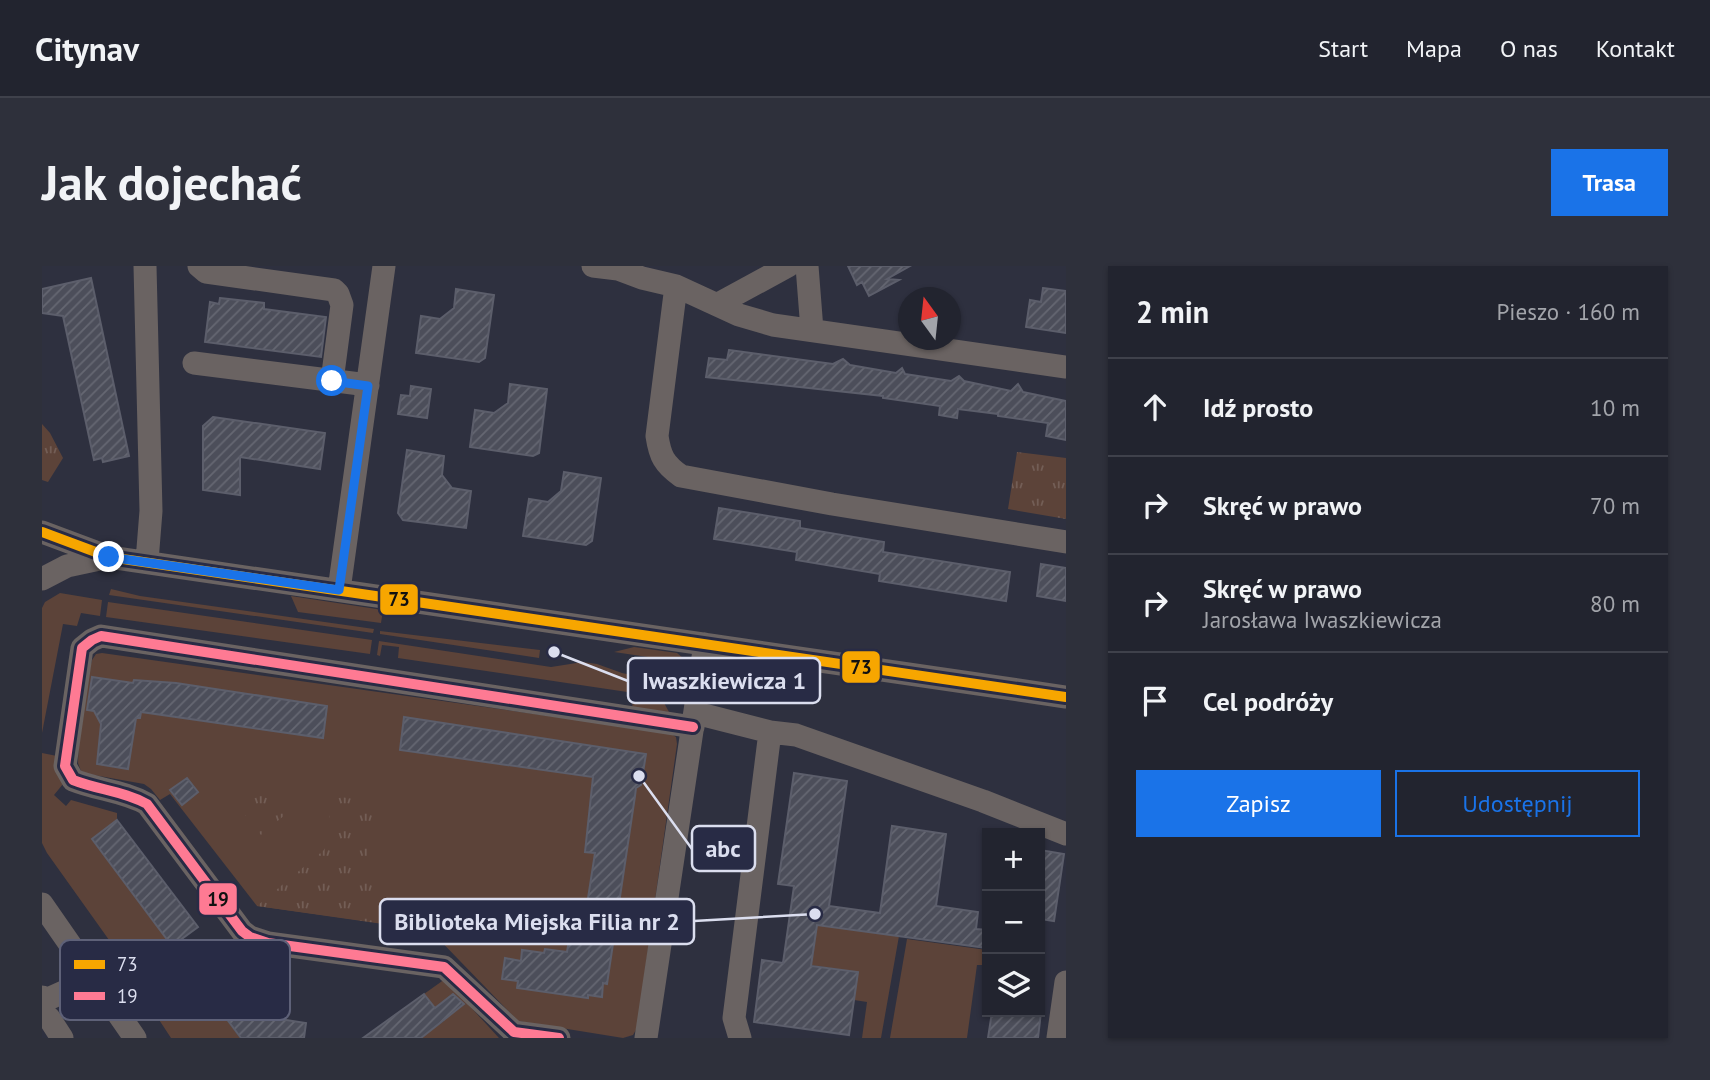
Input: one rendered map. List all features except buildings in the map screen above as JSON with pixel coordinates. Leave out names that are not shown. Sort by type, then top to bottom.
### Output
[{"type":"street","points":[[145,266],[151,510],[147,561]]},
{"type":"street","points":[[199,266],[206,272],[334,290],[342,305],[332,381]]},
{"type":"street","points":[[339,590],[384,266]]},
{"type":"street","points":[[593,266],[676,286],[754,320],[1066,367]]},
{"type":"street","points":[[718,304],[788,266]]},
{"type":"street","points":[[807,266],[812,330]]},
{"type":"street","points":[[676,286],[658,423],[660,455],[667,466],[681,476],[1066,542]]},
{"type":"street","points":[[194,363],[368,386]]},
{"type":"street","points":[[42,532],[109,557],[1066,696]]},
{"type":"street","points":[[42,579],[67,566],[109,557]]},
{"type":"street","points":[[259,940],[242,931],[147,804],[130,795],[93,788],[73,780],[65,766],[82,648],[92,640],[101,636],[796,736],[983,801],[1066,834]]},
{"type":"street","points":[[646,1038],[705,644]]},
{"type":"street","points":[[740,1038],[734,1018],[771,732]]},
{"type":"street","points":[[42,904],[67,940]]},
{"type":"street","points":[[290,946],[444,967],[514,1032],[559,1038]]},
{"type":"street","points":[[1058,1038],[1066,982]]},
{"type":"street","points":[[60,994],[48,999],[45,1008],[62,1038]]},
{"type":"street","points":[[122,1020],[135,1038]]},
{"type":"green space","points":[[42,424],[63,458],[48,482],[42,480]]},
{"type":"green space","points":[[1017,452],[1066,458],[1066,519],[1008,509]]},
{"type":"green space","points":[[111,589],[140,596],[374,629],[373,633],[109,595]]},
{"type":"green space","points":[[60,593],[102,600],[100,616],[81,613],[77,626],[63,624],[42,733],[42,608],[45,602]]},
{"type":"green space","points":[[291,596],[383,610],[381,623],[298,612]]},
{"type":"green space","points":[[108,602],[372,640],[370,654],[106,617]]},
{"type":"green space","points":[[380,631],[540,650],[539,658],[380,634]]},
{"type":"green space","points":[[379,641],[551,667],[583,662],[597,664],[651,679],[669,712],[632,708],[634,693],[398,658],[399,647],[382,645],[380,656],[377,655]]},
{"type":"green space","points":[[634,647],[677,653],[689,663],[614,652]]},
{"type":"green space","points":[[96,654],[670,733],[676,737],[637,1028],[633,1035],[623,1038],[518,1021],[430,930],[257,906],[170,794],[160,800],[144,784],[81,771],[78,763],[80,709],[92,660]]},
{"type":"green space","points":[[42,753],[57,756],[63,784],[54,795],[66,806],[71,800],[117,813],[117,820],[92,839],[168,940],[109,940],[42,843]]},
{"type":"green space","points":[[262,784],[286,814],[261,835],[237,805]]},
{"type":"green space","points":[[333,796],[375,802],[367,853],[377,878],[418,929],[257,906],[324,850]]},
{"type":"green space","points":[[817,925],[899,936],[881,1038],[862,1038],[867,1002],[854,1000],[858,972],[796,963],[797,954],[813,956]]},
{"type":"green space","points":[[907,939],[982,949],[982,965],[977,965],[967,1038],[890,1038]]},
{"type":"green space","points":[[445,979],[499,1038],[419,1038],[444,1021],[424,994]]},
{"type":"green space","points":[[159,1020],[227,1020],[240,1038],[171,1038]]},
{"type":"transit line","name":"73","points":[[42,532],[109,557],[1066,697]]},
{"type":"transit line","name":"19","points":[[259,940],[242,931],[147,804],[73,780],[65,766],[82,648],[92,640],[101,636],[693,727]]},
{"type":"transit line","name":"19","points":[[290,946],[444,967],[514,1032],[559,1038]]},
{"type":"place","name":"Iwaszkiewicza 1","points":[[554,652]]},
{"type":"place","name":"abc","points":[[639,776]]},
{"type":"place","name":"Biblioteka Miejska Filia nr 2","points":[[815,914]]},
{"type":"route","points":[[109,557],[339,590],[368,386],[332,381]]}]
